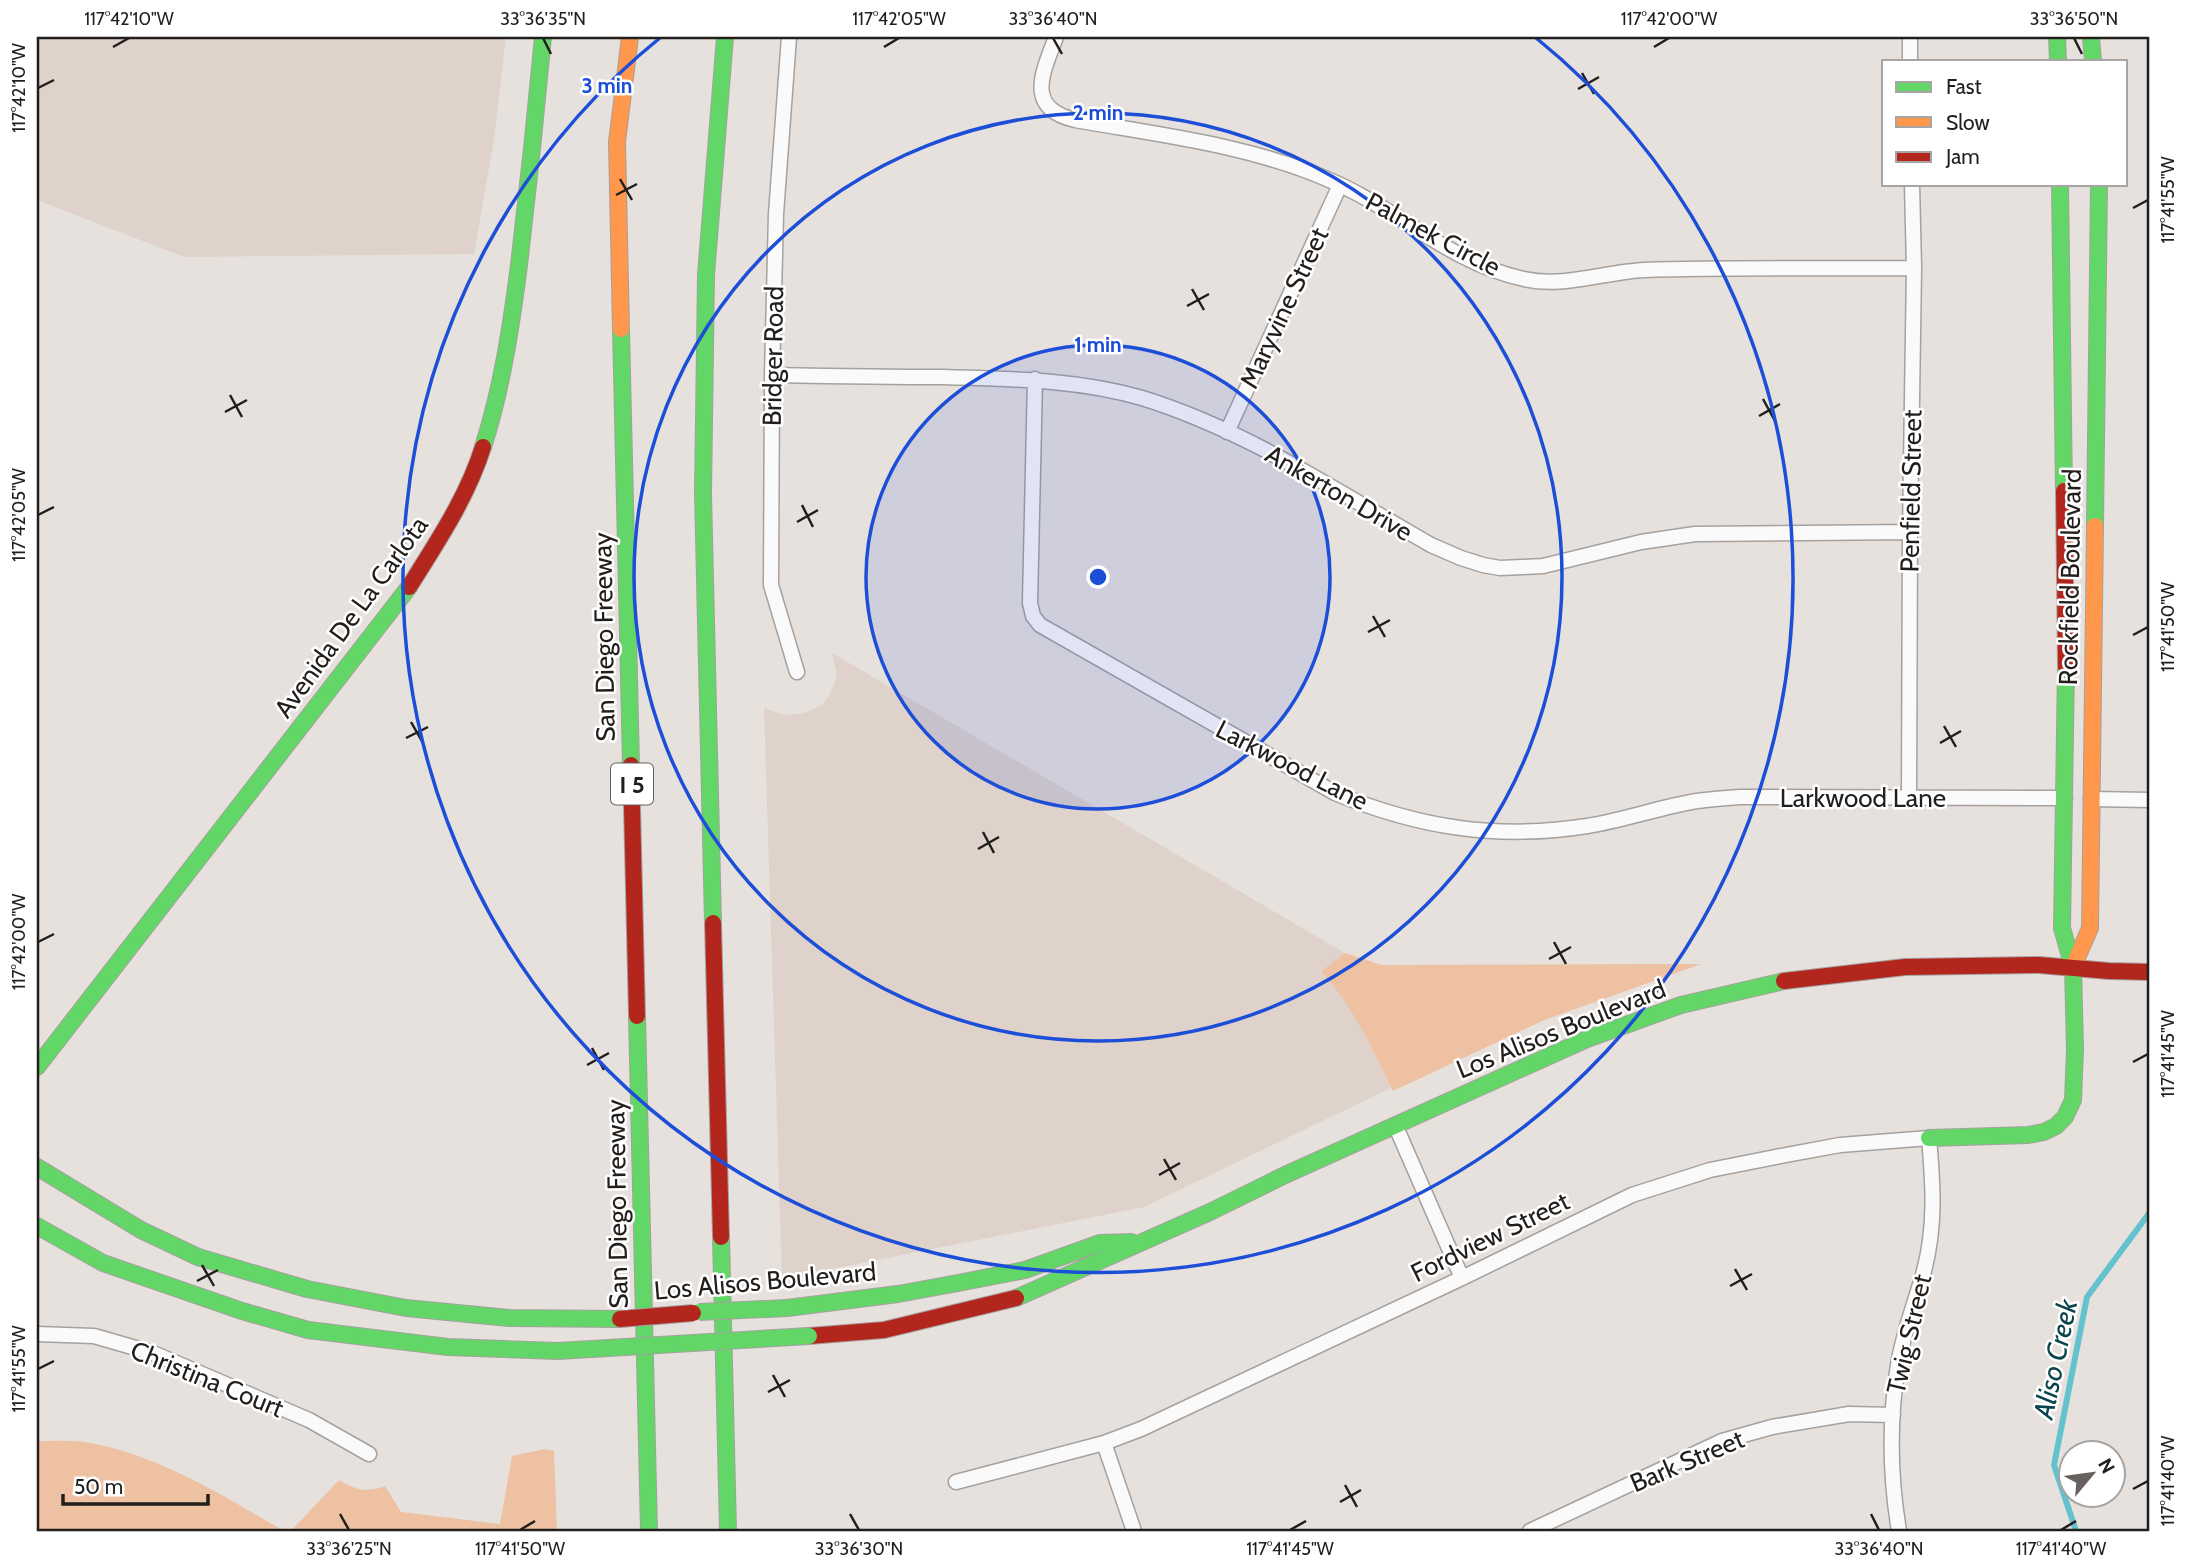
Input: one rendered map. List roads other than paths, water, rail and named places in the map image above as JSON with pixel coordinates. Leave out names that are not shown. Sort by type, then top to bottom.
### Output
[{"type":"main road","name":"Avenida De La Carlota","points":[[37,1067],[408,589],[448,525],[475,473],[493,415],[509,339],[527,200],[542,37]]},
{"type":"main road","name":"San Diego Freeway","points":[[630,37],[617,142],[649,1531]]},
{"type":"main road","points":[[725,37],[706,275],[703,494],[728,1531]]},
{"type":"main road","points":[[2057,37],[2058,60]]},
{"type":"main road","points":[[2091,37],[2093,60]]},
{"type":"main road","name":"Rockfield Boulevard","points":[[2060,186],[2066,663],[2062,928],[2073,967],[2075,1008],[2074,1093],[2065,1118]]},
{"type":"main road","name":"Rockfield Boulevard","points":[[2073,967],[2090,928],[2099,186]]},
{"type":"main road","name":"Los Alisos Boulevard","points":[[37,1226],[103,1263],[242,1311],[308,1330],[448,1348],[558,1351],[884,1330],[1016,1298],[1551,1055],[1681,1005],[1785,981],[1905,967],[2039,965],[2150,972]]},
{"type":"main road","name":"Fordview Street","points":[[1929,1138],[2028,1135],[2044,1132],[2065,1118]]},
{"type":"main road","name":"Los Alisos Boulevard","points":[[37,1167],[141,1230],[198,1257],[307,1289],[406,1308],[509,1318],[620,1319],[787,1308],[898,1294],[958,1283],[1025,1270],[1100,1243],[1143,1241]]},
{"type":"street","name":"Bridger Road","points":[[789,37],[776,214],[771,585],[797,672]]},
{"type":"street","name":"Palmek Circle","points":[[1056,37],[1042,74],[1041,94],[1048,107],[1057,114],[1075,120],[1273,160],[1340,185],[1406,221],[1458,254],[1495,271],[1534,282],[1642,270],[1914,268]]},
{"type":"street","points":[[1910,37],[1910,60]]},
{"type":"street","name":"Maryvine Street","points":[[1227,432],[1340,185]]},
{"type":"street","name":"Penfield Street","points":[[1909,799],[1914,268],[1912,186]]},
{"type":"street","name":"Ankerton Drive","points":[[772,375],[1035,379],[1107,390],[1143,399],[1227,432],[1283,459],[1432,545],[1461,558],[1500,568],[1543,565],[1641,542],[1695,534],[1910,532]]},
{"type":"street","name":"Larkwood Lane","points":[[1035,379],[1030,603],[1033,616],[1040,625],[1335,793],[1382,811],[1422,822],[1485,831],[1517,832],[1587,826],[1698,801],[1740,797],[2065,798]]},
{"type":"street","points":[[2091,799],[2150,800]]},
{"type":"street","points":[[1396,1127],[1462,1278]]},
{"type":"street","name":"Fordview Street","points":[[956,1482],[1104,1443],[1141,1429],[1632,1195],[1710,1170],[1840,1145],[1929,1138]]},
{"type":"street","name":"Twig Street","points":[[1899,1531],[1893,1482],[1893,1416],[1898,1362],[1931,1236],[1934,1200],[1929,1138]]},
{"type":"street","name":"Christina Court","points":[[37,1334],[93,1336],[153,1353],[309,1420],[369,1454]]},
{"type":"street","name":"Bark Street","points":[[1530,1531],[1722,1441],[1772,1427],[1849,1415],[1893,1416]]},
{"type":"street","points":[[1104,1443],[1134,1531]]},
{"type":"waterway","name":"Aliso Creek","points":[[2076,1531],[2054,1465],[2087,1297],[2150,1212]]}]
